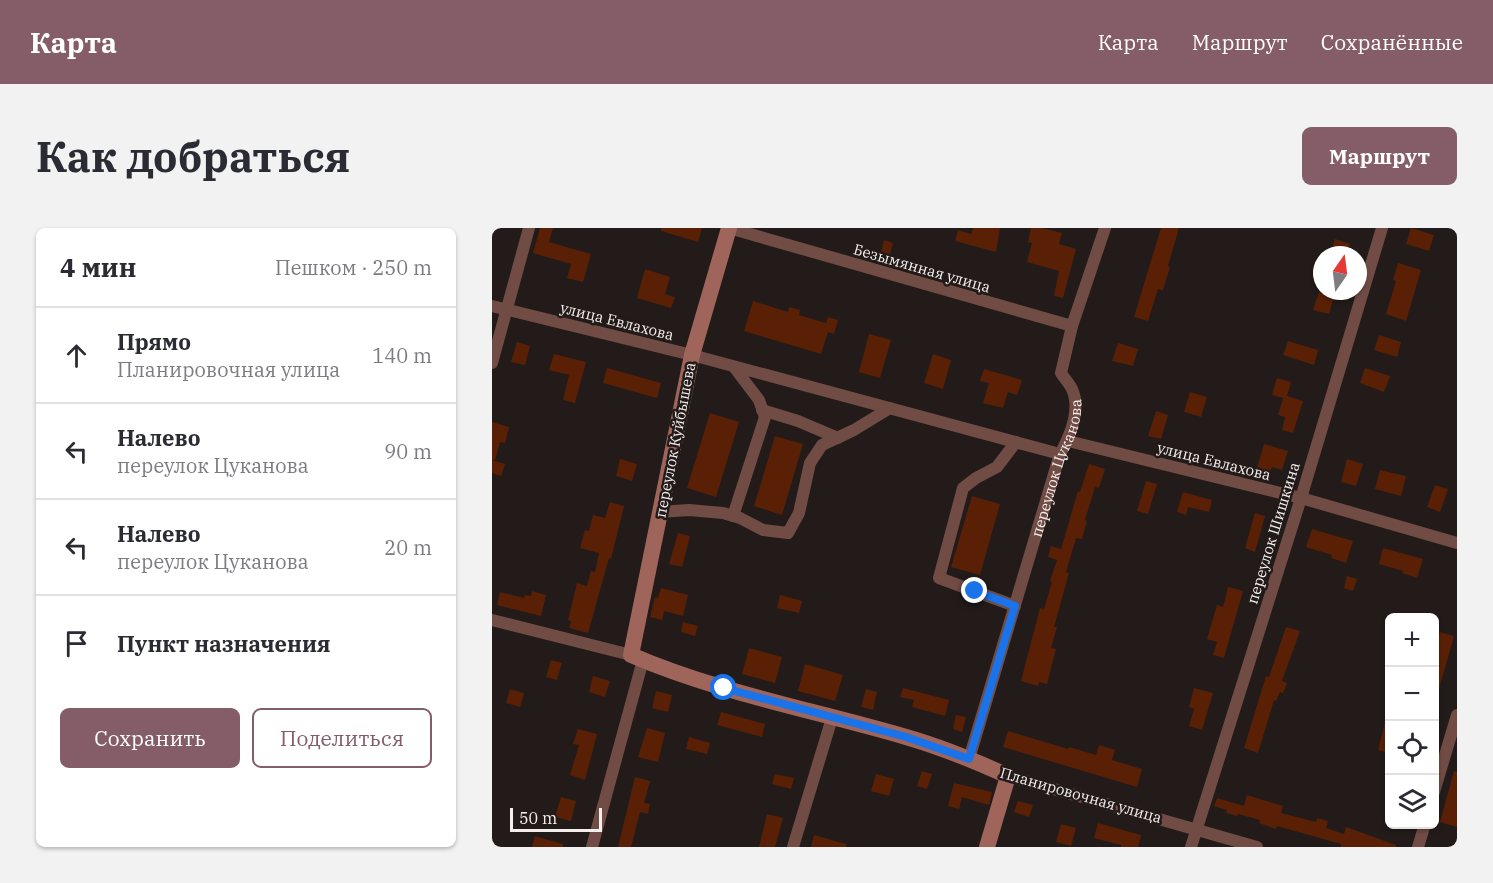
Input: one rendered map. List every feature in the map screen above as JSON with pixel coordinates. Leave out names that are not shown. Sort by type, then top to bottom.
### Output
[{"type":"main road","name":"переулок Куйбышева","points":[[637,658],[660,512],[692,355],[729,228]]},
{"type":"main road","name":"Планировочная улица","points":[[637,658],[724,688],[906,737],[969,759],[1008,776]]},
{"type":"main road","points":[[987,847],[1008,776]]},
{"type":"street","points":[[492,363],[529,228]]},
{"type":"street","name":"Безымянная улица","points":[[729,228],[1072,326]]},
{"type":"street","name":"переулок Цуканова","points":[[969,759],[1060,454],[1068,441],[1076,406],[1072,390],[1061,373],[1072,326],[1105,228]]},
{"type":"street","name":"переулок Шишкина","points":[[1191,847],[1301,498],[1382,228]]},
{"type":"street","name":"улица Евлахова","points":[[492,306],[692,355],[1060,454]]},
{"type":"street","points":[[733,516],[765,417],[759,400],[734,367]]},
{"type":"street","points":[[660,512],[689,510],[723,513],[763,530],[788,533],[799,513],[810,463],[822,445],[890,408]]},
{"type":"street","points":[[762,410],[838,438]]},
{"type":"street","name":"улица Евлахова","points":[[1068,441],[1301,498],[1457,543]]},
{"type":"street","points":[[1015,606],[939,578],[963,488],[997,467],[1016,442]]},
{"type":"street","name":"Планировочная улица","points":[[492,620],[637,658]]},
{"type":"street","name":"переулок Куйбышева","points":[[592,847],[637,658]]},
{"type":"street","points":[[1439,775],[1457,715]]},
{"type":"street","points":[[793,847],[832,718]]},
{"type":"street","name":"Планировочная улица","points":[[1008,776],[1257,847]]},
{"type":"street","points":[[1418,847],[1424,829]]},
{"type":"building","points":[[540,228],[553,228],[549,242],[591,254],[583,282],[567,278],[571,264],[533,253]]},
{"type":"building","points":[[661,228],[702,228],[698,242],[661,231]]},
{"type":"building","points":[[973,228],[1000,228],[996,252],[955,241],[958,230],[971,234]]},
{"type":"building","points":[[1031,228],[1062,233],[1059,244],[1076,249],[1063,298],[1054,296],[1059,271],[1027,262],[1032,243],[1028,242]]},
{"type":"building","points":[[1161,228],[1179,228],[1163,290],[1158,289],[1148,321],[1134,317]]},
{"type":"building","points":[[1411,228],[1434,235],[1429,251],[1406,244]]},
{"type":"building","points":[[1335,239],[1350,244],[1349,246],[1333,246]]},
{"type":"building","points":[[884,240],[893,243],[889,258],[880,256]]},
{"type":"building","points":[[1398,263],[1421,270],[1406,321],[1386,314],[1396,281],[1393,280]]},
{"type":"building","points":[[645,269],[670,277],[665,294],[675,297],[671,308],[637,298]]},
{"type":"building","points":[[1316,300],[1333,300],[1329,314],[1313,310]]},
{"type":"building","points":[[753,301],[788,312],[789,307],[800,310],[799,315],[826,323],[828,317],[838,320],[834,334],[828,332],[821,354],[744,331]]},
{"type":"building","points":[[869,334],[891,340],[880,378],[859,372]]},
{"type":"building","points":[[1379,335],[1401,342],[1397,357],[1374,350]]},
{"type":"building","points":[[1288,341],[1318,350],[1314,365],[1283,355]]},
{"type":"building","points":[[517,342],[530,346],[525,365],[511,362]]},
{"type":"building","points":[[1118,343],[1138,349],[1133,366],[1112,361]]},
{"type":"building","points":[[554,354],[586,362],[575,403],[563,400],[569,375],[549,370]]},
{"type":"building","points":[[933,354],[951,360],[943,389],[924,383]]},
{"type":"building","points":[[607,368],[661,383],[657,398],[603,383]]},
{"type":"building","points":[[1365,368],[1390,376],[1384,392],[1360,383]]},
{"type":"building","points":[[984,369],[1022,380],[1017,395],[1008,392],[1003,408],[983,403],[989,383],[980,381]]},
{"type":"building","points":[[1277,378],[1291,382],[1287,396],[1303,401],[1293,433],[1282,430],[1285,417],[1278,415],[1283,398],[1272,395]]},
{"type":"building","points":[[1190,392],[1207,397],[1201,417],[1184,412]]},
{"type":"building","points":[[1156,411],[1168,415],[1161,439],[1148,436]]},
{"type":"building","points":[[710,413],[739,422],[716,497],[687,488]]},
{"type":"building","points":[[492,422],[509,427],[505,443],[500,442],[495,460],[492,460]]},
{"type":"building","points":[[775,436],[803,444],[782,515],[754,506]]},
{"type":"building","points":[[1264,444],[1288,451],[1282,470],[1272,467],[1270,472],[1257,468]]},
{"type":"building","points":[[620,459],[637,464],[632,481],[616,476]]},
{"type":"building","points":[[1347,459],[1363,464],[1356,486],[1341,482]]},
{"type":"building","points":[[492,460],[505,464],[501,476],[492,473]]},
{"type":"building","points":[[1089,464],[1105,469],[1099,488],[1095,487],[1082,539],[1076,538],[1066,572],[1069,573],[1054,627],[1057,627],[1051,648],[1056,649],[1047,684],[1039,682],[1038,686],[1021,681],[1040,608],[1044,609],[1057,560],[1048,557],[1051,546],[1061,549],[1078,491],[1080,492]]},
{"type":"building","points":[[1380,470],[1406,476],[1401,496],[1375,489]]},
{"type":"building","points":[[1146,481],[1157,484],[1148,514],[1137,511]]},
{"type":"building","points":[[1435,485],[1448,489],[1440,512],[1427,507]]},
{"type":"building","points":[[1183,492],[1212,500],[1209,512],[1188,507],[1186,515],[1177,512]]},
{"type":"building","points":[[972,496],[1000,504],[980,575],[951,567]]},
{"type":"building","points":[[610,502],[624,506],[611,559],[609,558],[588,633],[569,628],[571,621],[568,620],[577,583],[587,586],[591,571],[595,572],[599,553],[580,548],[585,530],[589,531],[593,515],[605,518]]},
{"type":"building","points":[[1255,513],[1265,516],[1255,552],[1245,548]]},
{"type":"building","points":[[1312,529],[1353,541],[1346,563],[1331,558],[1332,555],[1306,547]]},
{"type":"building","points":[[678,533],[690,536],[682,567],[669,564]]},
{"type":"building","points":[[1383,548],[1423,559],[1417,578],[1379,564]]},
{"type":"building","points":[[1347,576],[1357,579],[1353,591],[1344,588]]},
{"type":"building","points":[[1228,587],[1243,591],[1224,658],[1213,655],[1217,642],[1207,639],[1217,605],[1223,607]]},
{"type":"building","points":[[661,588],[688,595],[683,616],[664,611],[662,620],[650,617],[655,597],[658,598]]},
{"type":"building","points":[[532,591],[546,595],[541,616],[497,605],[500,592],[524,598],[525,595],[531,596]]},
{"type":"building","points":[[780,595],[802,601],[799,613],[777,608]]},
{"type":"building","points":[[683,622],[698,626],[695,636],[681,632]]},
{"type":"building","points":[[1286,627],[1300,631],[1282,681],[1287,683],[1283,693],[1280,692],[1276,701],[1274,700],[1258,753],[1244,748],[1266,676],[1269,677]]},
{"type":"building","points":[[1440,632],[1454,636],[1439,689],[1439,667]]},
{"type":"building","points":[[749,648],[782,657],[775,683],[742,674]]},
{"type":"building","points":[[551,660],[562,663],[557,680],[546,677]]},
{"type":"building","points":[[805,664],[843,675],[835,701],[798,691]]},
{"type":"building","points":[[593,676],[610,681],[605,697],[589,692]]},
{"type":"building","points":[[903,688],[949,700],[945,716],[912,707],[914,700],[900,697]]},
{"type":"building","points":[[1194,688],[1213,693],[1202,730],[1189,726],[1194,709],[1189,707]]},
{"type":"building","points":[[510,689],[524,693],[520,707],[506,703]]},
{"type":"building","points":[[866,689],[877,692],[873,710],[861,707]]},
{"type":"building","points":[[656,691],[672,695],[668,712],[652,708]]},
{"type":"building","points":[[721,712],[765,724],[762,737],[717,725]]},
{"type":"building","points":[[956,715],[966,717],[962,732],[953,729]]},
{"type":"building","points":[[1385,723],[1385,752],[1378,750]]},
{"type":"building","points":[[647,728],[665,733],[658,762],[638,757]]},
{"type":"building","points":[[578,729],[597,734],[585,780],[570,775],[579,745],[573,744]]},
{"type":"building","points":[[1008,731],[1096,755],[1099,745],[1115,750],[1112,760],[1142,769],[1137,787],[1003,747]]},
{"type":"building","points":[[689,737],[710,743],[707,754],[686,749]]},
{"type":"building","points":[[922,771],[932,774],[927,789],[917,786]]},
{"type":"building","points":[[1454,771],[1457,772],[1457,827],[1440,822]]},
{"type":"building","points":[[775,774],[794,778],[791,789],[772,784]]},
{"type":"building","points":[[876,774],[894,779],[889,796],[871,791]]},
{"type":"building","points":[[635,777],[650,781],[644,803],[650,804],[648,814],[640,812],[631,847],[618,847]]},
{"type":"building","points":[[954,783],[992,792],[989,805],[962,797],[959,809],[948,806]]},
{"type":"building","points":[[1247,795],[1283,806],[1281,813],[1316,822],[1317,818],[1328,821],[1326,828],[1344,834],[1346,827],[1396,845],[1396,847],[1341,847],[1341,844],[1277,826],[1276,829],[1259,823],[1260,820],[1226,813],[1227,810],[1214,806],[1217,798],[1244,806]]},
{"type":"building","points":[[561,797],[576,801],[571,821],[555,817]]},
{"type":"building","points":[[1018,801],[1033,805],[1029,817],[1014,812]]},
{"type":"building","points":[[767,814],[783,818],[775,847],[759,847]]},
{"type":"building","points":[[1098,823],[1141,835],[1138,847],[1121,847],[1121,845],[1094,838]]},
{"type":"building","points":[[1061,824],[1076,828],[1071,846],[1056,842]]},
{"type":"building","points":[[814,835],[846,844],[846,847],[811,847]]},
{"type":"building","points":[[535,836],[563,844],[563,847],[532,847]]},
{"type":"route","points":[[724,688],[906,737],[969,759],[1015,606],[975,591]]}]
